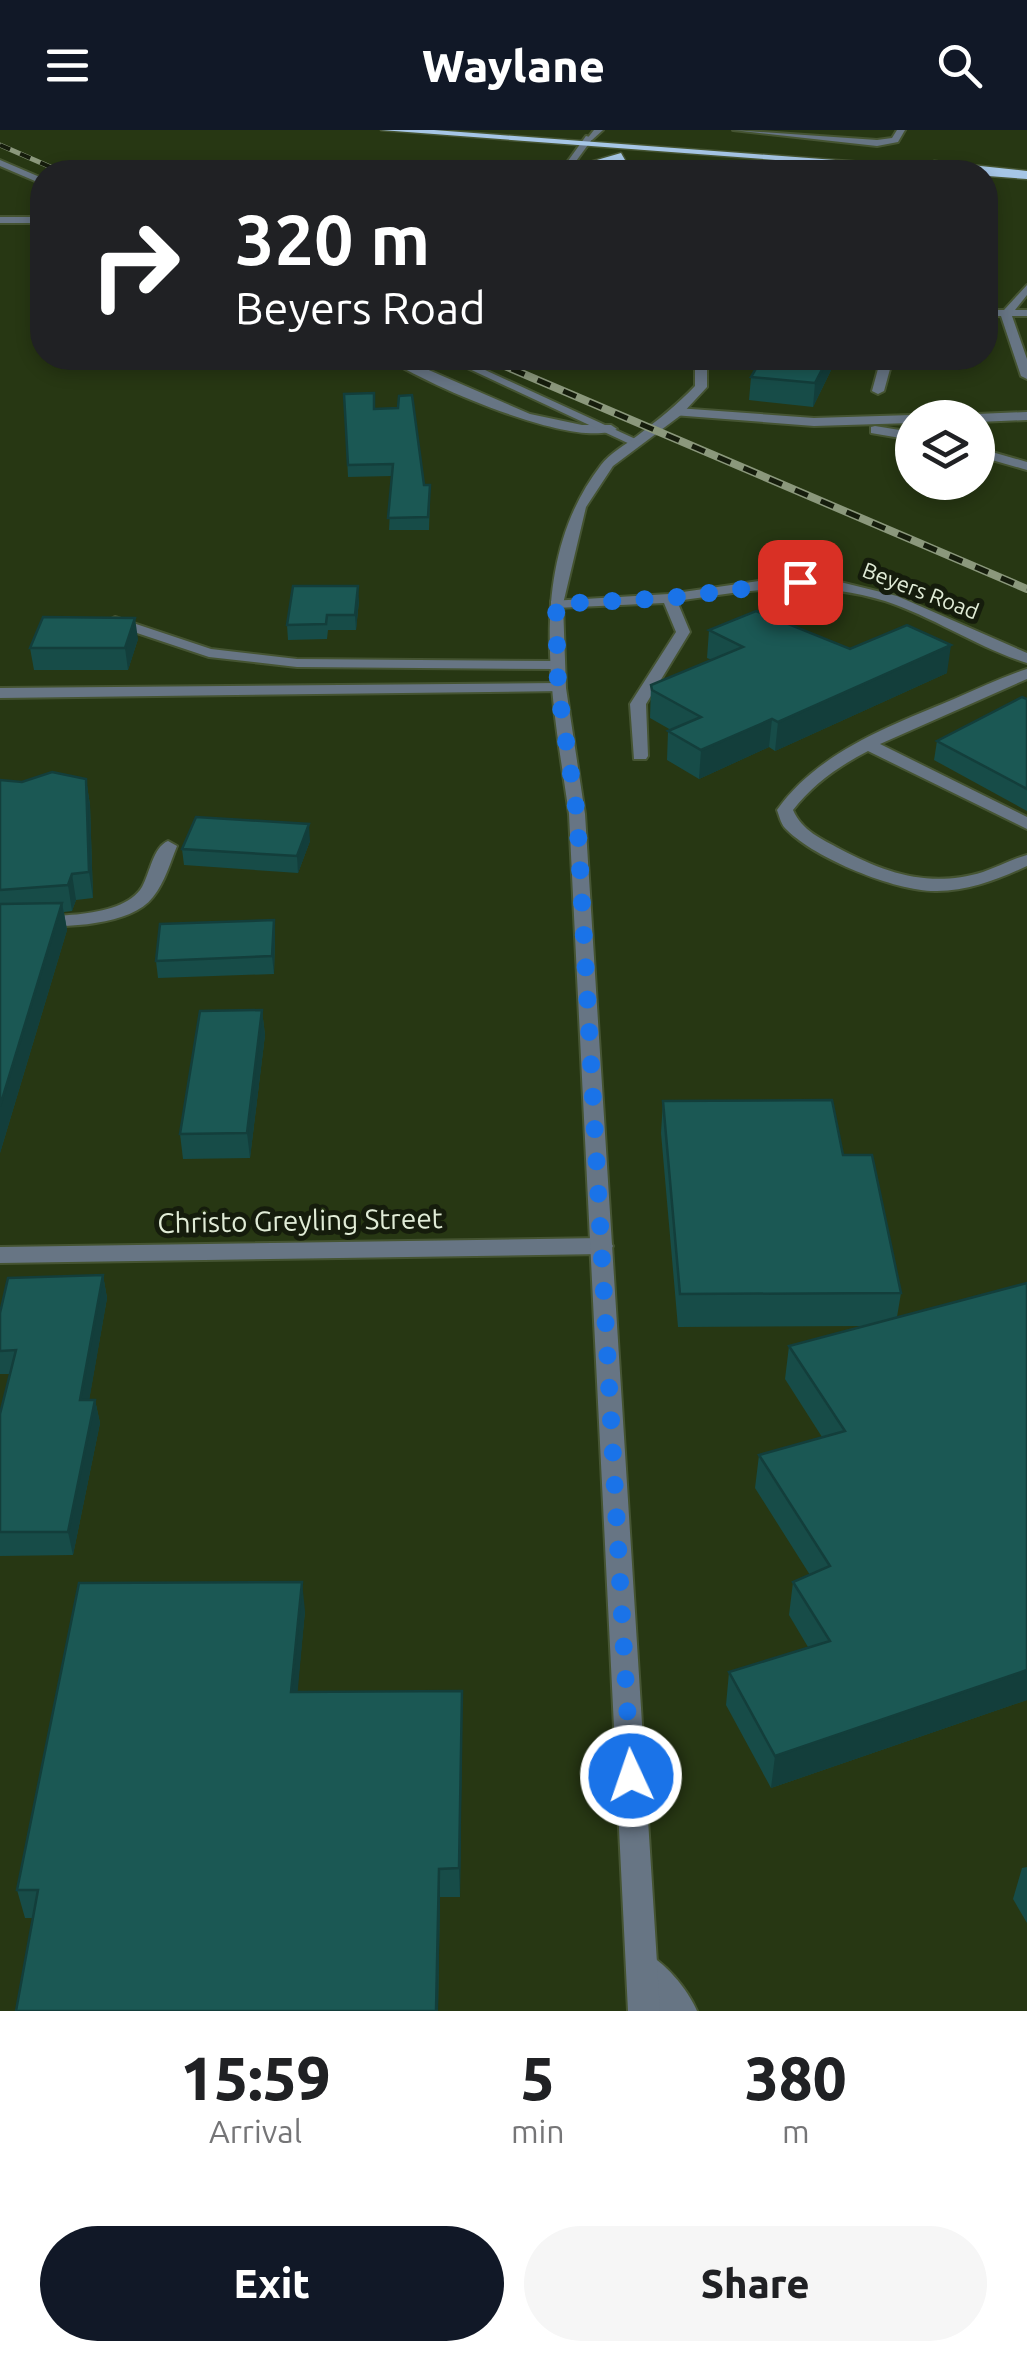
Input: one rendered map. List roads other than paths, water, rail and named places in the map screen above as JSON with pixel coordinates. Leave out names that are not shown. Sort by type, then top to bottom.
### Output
[{"type":"highway","points":[[386,130],[590,138],[845,160]]},
{"type":"highway","points":[[474,130],[508,136],[544,151],[553,160]]},
{"type":"highway","points":[[508,136],[555,130]]},
{"type":"highway","points":[[641,135],[674,145]]},
{"type":"highway","points":[[590,138],[688,153],[785,160]]},
{"type":"highway","points":[[608,160],[688,153]]},
{"type":"highway","points":[[998,173],[1027,176]]},
{"type":"highway","points":[[998,175],[1027,176]]},
{"type":"street","points":[[737,130],[877,142],[895,140],[901,130]]},
{"type":"street","points":[[573,160],[590,138]]},
{"type":"street","points":[[0,163],[30,177]]},
{"type":"street","points":[[0,220],[30,220]]},
{"type":"street","points":[[1006,314],[1027,288]]},
{"type":"street","points":[[998,314],[1027,313]]},
{"type":"street","points":[[1006,314],[1027,376]]},
{"type":"street","points":[[422,370],[550,425],[610,429]]},
{"type":"street","points":[[479,370],[636,442]]},
{"type":"street","points":[[644,2011],[577,814],[558,688],[556,604],[579,507],[608,463],[677,412],[700,387],[700,370]]},
{"type":"street","points":[[878,391],[884,370]]},
{"type":"street","points":[[677,412],[814,422],[895,434]]},
{"type":"street","points":[[995,417],[1027,416]]},
{"type":"street","points":[[814,422],[895,420]]},
{"type":"street","points":[[995,457],[1027,466]]},
{"type":"street","name":"Beyers Road","points":[[556,604],[669,598],[772,583],[845,586],[892,599],[1027,658]]},
{"type":"street","points":[[640,756],[638,704],[683,632],[669,598]]},
{"type":"street","points":[[115,621],[208,652],[297,663],[556,664]]},
{"type":"street","points":[[1027,674],[867,744],[788,802],[784,810],[791,824],[868,869],[921,886],[975,884],[1027,860]]},
{"type":"street","points":[[0,692],[558,688]]},
{"type":"street","points":[[867,744],[1027,824]]},
{"type":"street","points":[[0,922],[103,916],[131,908],[147,894],[168,846]]},
{"type":"street","name":"Christo Greyling Street","points":[[0,1255],[602,1246]]},
{"type":"street","points":[[641,1966],[681,2011]]},
{"type":"railway","points":[[0,145],[34,160]]},
{"type":"railway","points":[[514,370],[1027,589]]}]
